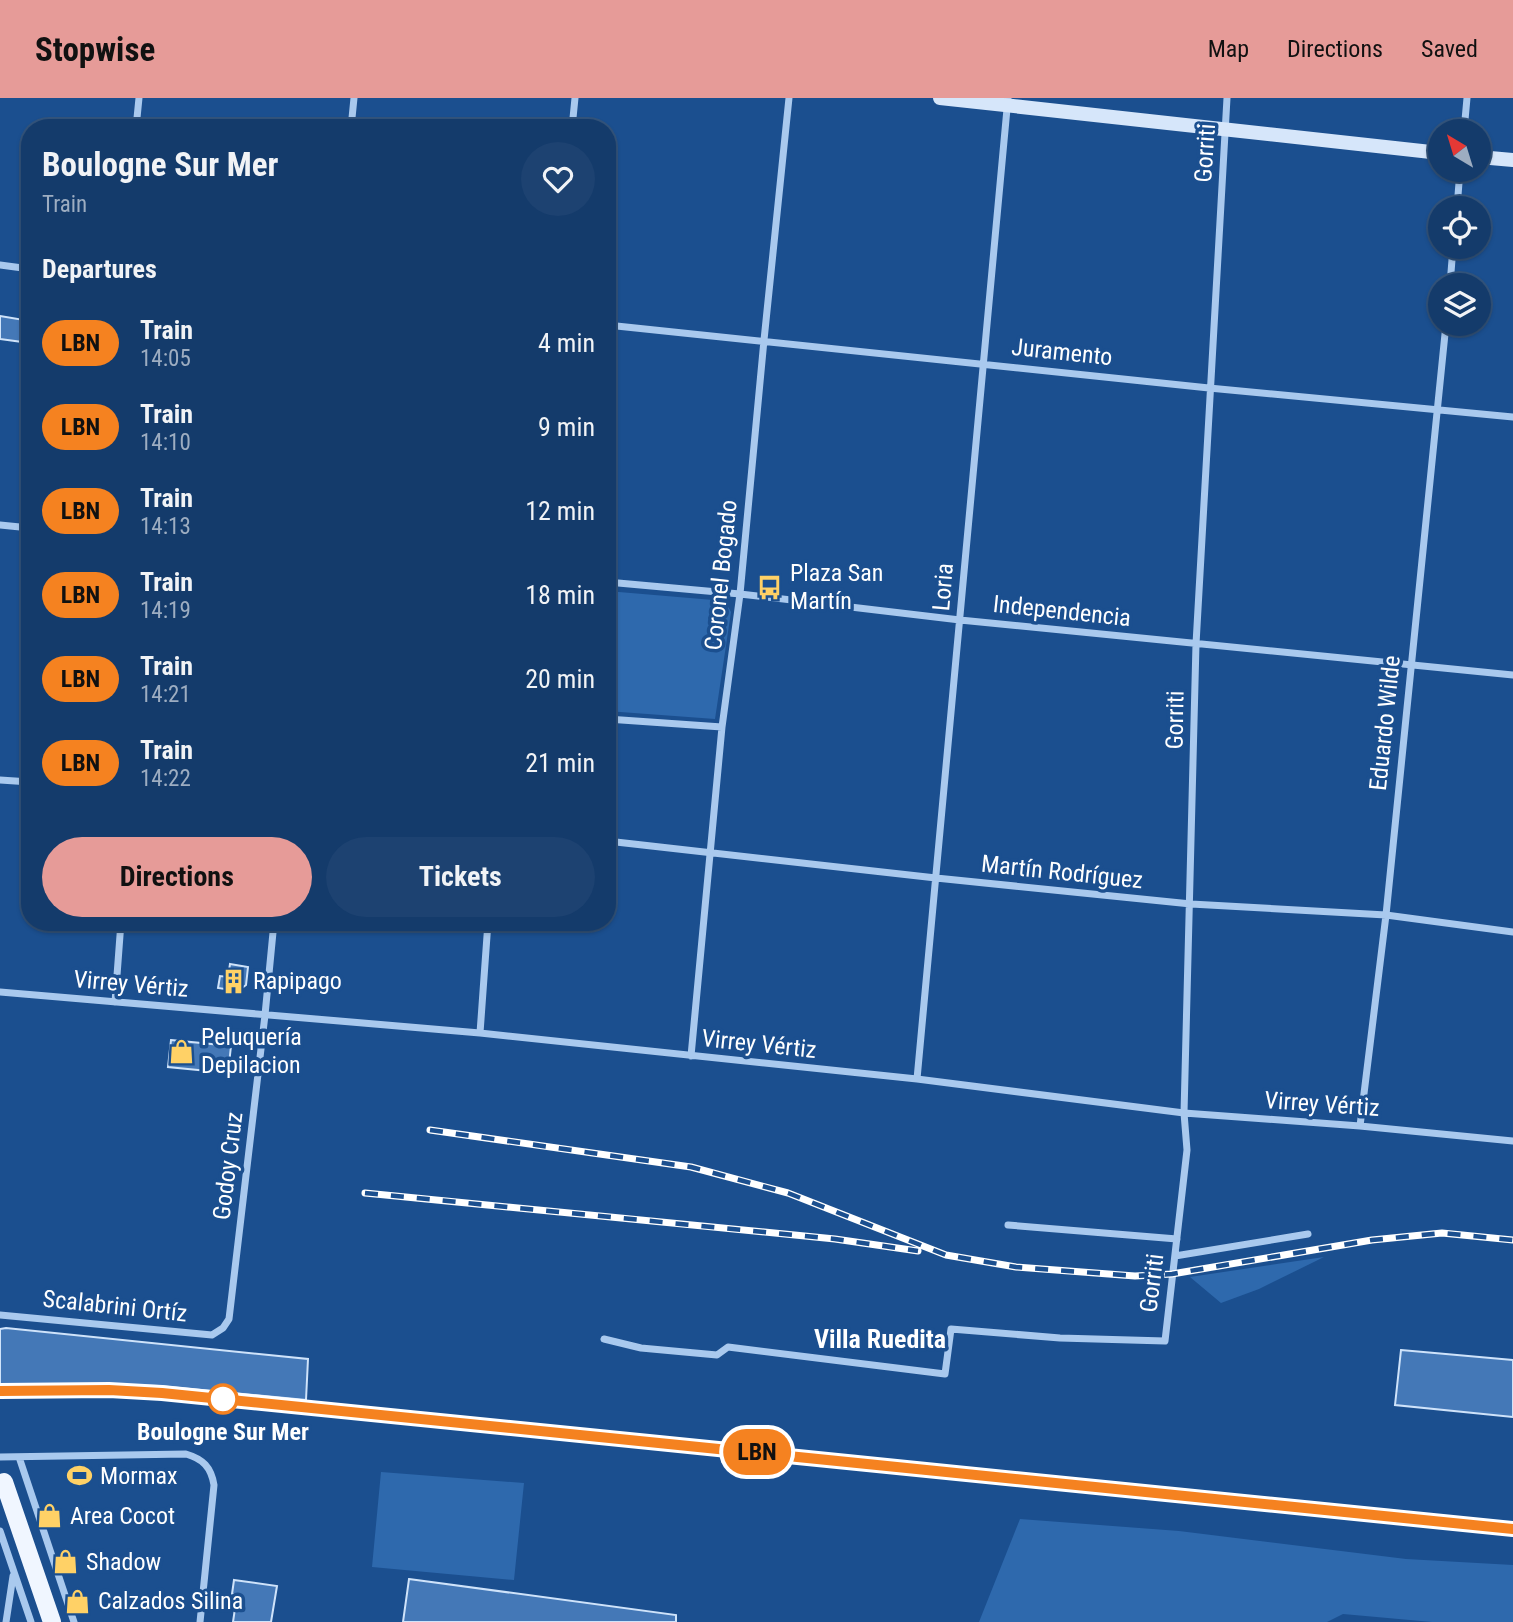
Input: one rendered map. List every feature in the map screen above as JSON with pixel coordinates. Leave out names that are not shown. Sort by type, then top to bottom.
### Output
[{"type":"main road","points":[[4,1482],[52,1622]]},
{"type":"street","points":[[137,119],[139,98]]},
{"type":"street","points":[[352,119],[354,98]]},
{"type":"street","points":[[573,119],[575,98]]},
{"type":"street","name":"Coronel Bogado","points":[[691,1056],[722,727],[740,594],[789,98]]},
{"type":"street","points":[[940,98],[1008,102],[1226,130],[1428,152]]},
{"type":"street","name":"Gorriti","points":[[604,1339],[641,1348],[717,1355],[729,1347],[944,1374],[951,1329],[1060,1338],[1165,1341],[1188,1150],[1184,1114],[1196,644],[1227,98]]},
{"type":"street","points":[[1465,119],[1467,98]]},
{"type":"street","name":"Loria","points":[[917,1079],[1008,102]]},
{"type":"street","points":[[1491,158],[1513,160]]},
{"type":"street","points":[[0,265],[21,268]]},
{"type":"street","name":"Juramento","points":[[616,326],[1513,417]]},
{"type":"street","name":"Eduardo Wilde","points":[[1360,1126],[1386,915],[1445,336]]},
{"type":"street","points":[[0,525],[21,527]]},
{"type":"street","name":"Independencia","points":[[616,583],[1513,675]]},
{"type":"street","points":[[616,720],[722,727]]},
{"type":"street","points":[[0,779],[21,781]]},
{"type":"street","name":"Martín Rodríguez","points":[[616,842],[1191,904],[1386,915],[1513,932]]},
{"type":"street","points":[[115,1002],[120,931]]},
{"type":"street","name":"Godoy Cruz","points":[[223,1328],[229,1320],[273,931]]},
{"type":"street","points":[[480,1033],[487,931]]},
{"type":"street","name":"Virrey Vértiz","points":[[0,992],[480,1033],[917,1079],[1184,1114],[1360,1126],[1513,1141]]},
{"type":"street","points":[[1008,1225],[1177,1239]]},
{"type":"street","points":[[1175,1256],[1308,1234]]},
{"type":"street","name":"Scalabrini Ortíz","points":[[0,1315],[212,1335],[223,1328]]},
{"type":"street","points":[[0,1457],[186,1454],[206,1464],[212,1473],[214,1485],[200,1622]]},
{"type":"street","points":[[19,1457],[74,1622]]},
{"type":"street","points":[[0,1531],[31,1622]]},
{"type":"street","points":[[6,1622],[13,1575]]},
{"type":"shaded area","points":[[616,592],[725,601],[731,612],[715,719],[616,712]]},
{"type":"shaded area","points":[[1324,1257],[1259,1289],[1221,1303],[1190,1277]]},
{"type":"shaded area","points":[[381,1472],[524,1483],[514,1580],[372,1567]]},
{"type":"shaded area","points":[[1020,1519],[1179,1531],[1406,1559],[1513,1565],[1513,1622],[1432,1622],[1343,1614],[1327,1622],[979,1622]]},
{"type":"building","points":[[0,316],[21,320],[21,342],[0,339]]},
{"type":"building","name":"Rapipago","points":[[230,964],[248,967],[246,985],[238,991],[218,988],[220,976],[228,977]]},
{"type":"building","points":[[171,1040],[231,1046],[228,1073],[168,1067]]},
{"type":"building","points":[[0,1329],[308,1359],[306,1400],[159,1386],[0,1386]]},
{"type":"building","points":[[1401,1350],[1513,1360],[1513,1417],[1395,1405]]},
{"type":"building","points":[[409,1579],[676,1615],[676,1622],[403,1622]]},
{"type":"building","points":[[234,1580],[277,1586],[271,1622],[233,1622],[237,1595],[232,1594]]},
{"type":"railway","points":[[430,1130],[691,1167],[788,1193],[946,1255],[1016,1267],[1135,1276],[1172,1274],[1372,1240],[1442,1233],[1513,1240]]},
{"type":"railway","points":[[365,1193],[835,1239],[918,1251]]},
{"type":"railway","points":[[0,1391],[109,1390],[162,1393],[1513,1529]]},
{"type":"train","name":"LBN","points":[[0,1391],[109,1390],[162,1393],[1513,1529]]},
{"type":"place","name":"Plaza San Martín","points":[[770,587]]},
{"type":"place","name":"Rapipago","points":[[233,981]]},
{"type":"place","name":"Peluquería Depilacion","points":[[181,1051]]},
{"type":"place","name":"Boulogne Sur Mer","points":[[223,1399]]},
{"type":"place","name":"Mormax","points":[[80,1476]]},
{"type":"place","name":"Area Cocot","points":[[50,1516]]},
{"type":"place","name":"Shadow","points":[[66,1562]]},
{"type":"place","name":"Calzados Silina","points":[[78,1601]]},
{"type":"district","name":"Villa Ruedita","points":[[880,1339]]}]
